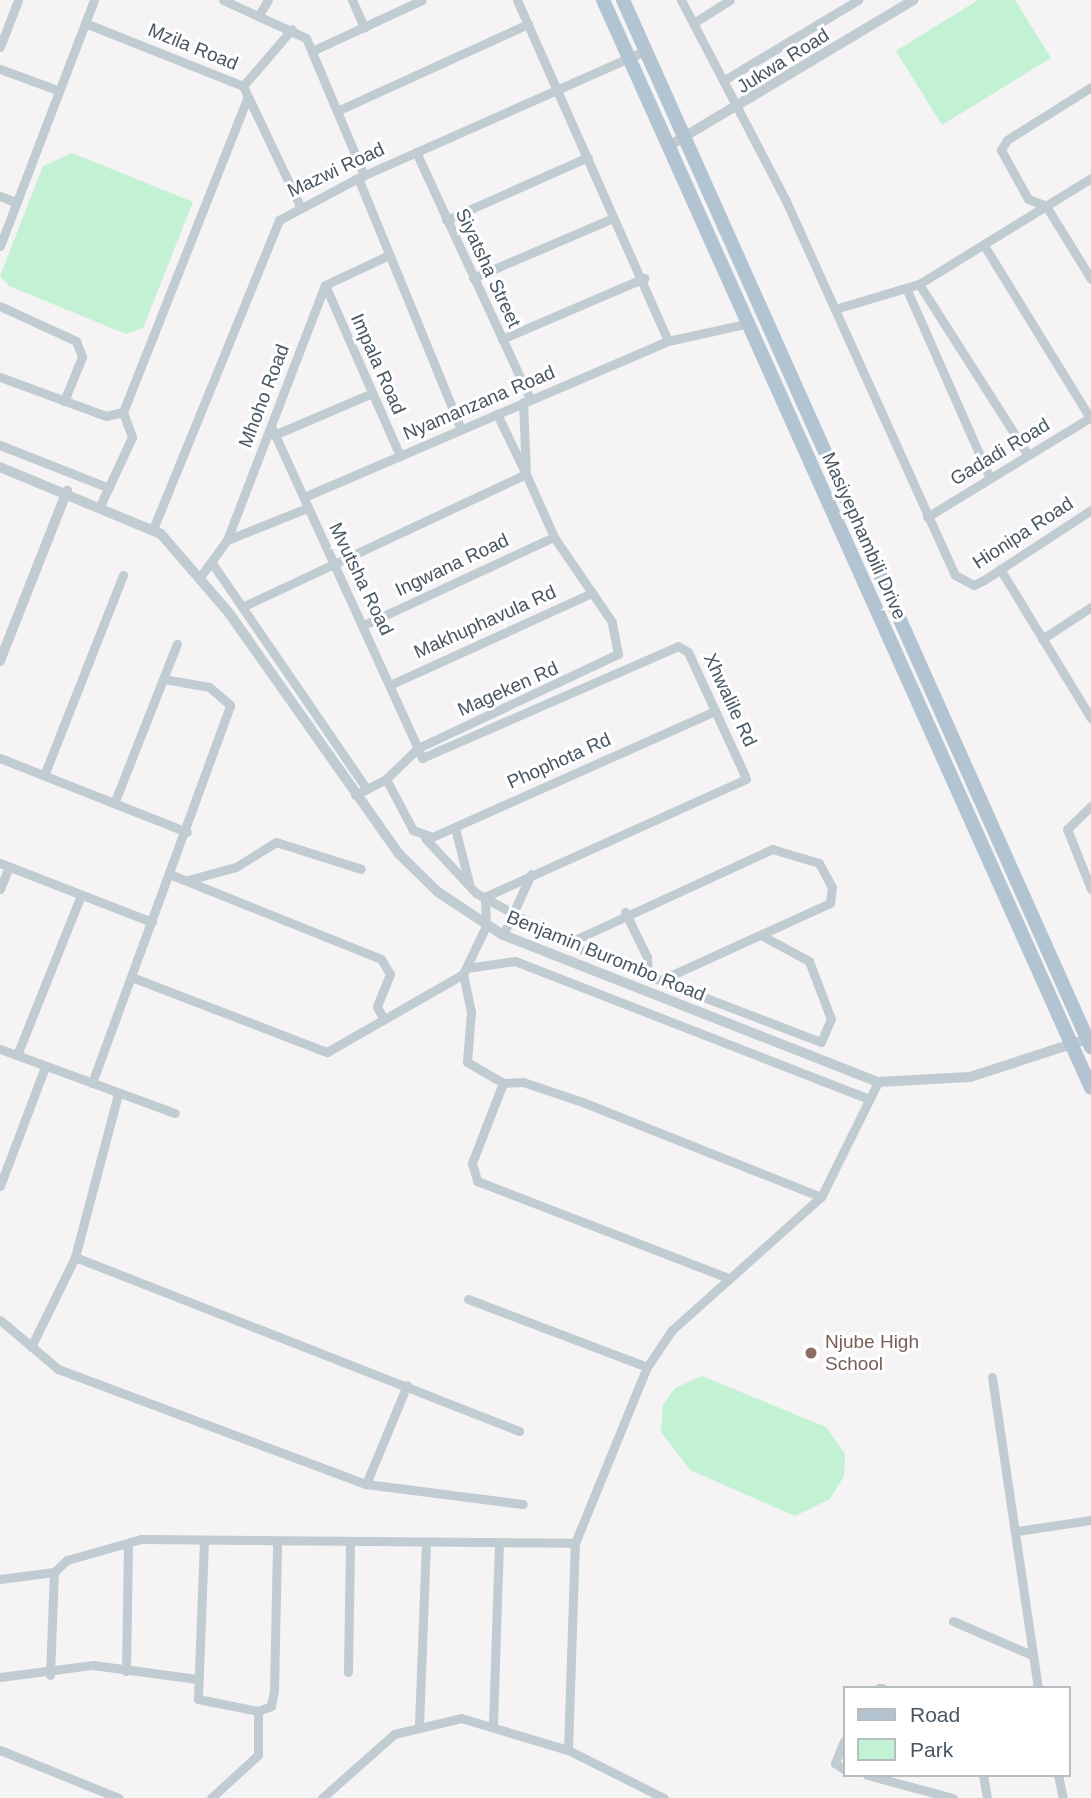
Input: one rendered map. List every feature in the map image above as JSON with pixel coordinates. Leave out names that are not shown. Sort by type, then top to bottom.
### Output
[{"type":"main road","name":"Masiyephambili Drive","points":[[603,0],[631,57],[667,147],[749,323],[1069,1047],[1091,1088]]},
{"type":"main road","name":"Masiyephambili Drive","points":[[623,0],[689,137],[1089,1043]]},
{"type":"street","points":[[0,47],[18,0]]},
{"type":"street","points":[[0,246],[57,90],[94,0]]},
{"type":"street","points":[[223,0],[292,29],[312,51],[361,176],[387,256],[461,429]]},
{"type":"street","points":[[259,15],[268,0]]},
{"type":"street","points":[[352,0],[364,27]]},
{"type":"street","points":[[312,51],[422,0]]},
{"type":"street","points":[[517,0],[613,218],[644,278],[668,341]]},
{"type":"street","points":[[681,0],[740,108],[835,309],[927,517]]},
{"type":"street","points":[[695,22],[730,0]]},
{"type":"street","points":[[726,79],[858,0]]},
{"type":"street","name":"Jukwa Road","points":[[667,147],[740,108],[914,0]]},
{"type":"street","name":"Mzila Road","points":[[85,23],[243,86],[300,206]]},
{"type":"street","points":[[337,111],[528,24]]},
{"type":"street","points":[[243,86],[292,29]]},
{"type":"street","name":"Mazwi Road","points":[[161,534],[153,529],[270,236],[279,220],[300,206],[361,176],[647,50]]},
{"type":"street","points":[[0,69],[57,90]]},
{"type":"street","points":[[1091,88],[1003,145],[1003,161],[1028,199],[1046,206],[1091,279]]},
{"type":"street","points":[[100,506],[132,437],[123,412],[248,97]]},
{"type":"street","name":"Siyatsha Street","points":[[416,152],[502,339],[527,400]]},
{"type":"street","points":[[446,220],[587,157]]},
{"type":"street","points":[[835,309],[919,285],[985,247],[1091,178]]},
{"type":"street","points":[[0,196],[15,202]]},
{"type":"street","points":[[473,278],[613,218]]},
{"type":"street","points":[[985,247],[1091,418]]},
{"type":"street","points":[[325,285],[387,256]]},
{"type":"street","points":[[502,339],[644,278]]},
{"type":"street","name":"Impala Road","points":[[325,285],[370,394],[400,456]]},
{"type":"street","name":"Mhoho Road","points":[[200,577],[228,540],[273,430],[325,285]]},
{"type":"street","points":[[919,285],[1028,455]]},
{"type":"street","points":[[907,290],[990,478]]},
{"type":"street","points":[[0,306],[76,341],[82,357],[64,401]]},
{"type":"street","name":"Nyamanzana Road","points":[[304,497],[668,341],[749,323]]},
{"type":"street","points":[[0,377],[106,416],[123,412]]},
{"type":"street","points":[[273,430],[370,394]]},
{"type":"street","points":[[526,474],[527,400]]},
{"type":"street","points":[[497,414],[554,537],[592,593]]},
{"type":"street","name":"Gadadi Road","points":[[927,517],[1091,418]]},
{"type":"street","name":"Mvutsha Road","points":[[273,430],[418,748]]},
{"type":"street","points":[[0,445],[109,488]]},
{"type":"street","name":"Benjamin Burombo Road","points":[[0,467],[66,491],[161,534],[200,577],[355,795],[419,875],[486,926],[503,935],[878,1082],[970,1077],[1089,1043]]},
{"type":"street","points":[[242,607],[526,474]]},
{"type":"street","points":[[0,661],[66,491]]},
{"type":"street","points":[[228,540],[307,508]]},
{"type":"street","name":"Hionipa Road","points":[[927,517],[954,575],[974,585],[1091,510]]},
{"type":"street","name":"Ingwana Road","points":[[364,625],[554,537]]},
{"type":"street","points":[[212,563],[367,789]]},
{"type":"street","points":[[1000,569],[1042,639],[1086,701],[1091,718]]},
{"type":"street","points":[[45,773],[123,575]]},
{"type":"street","name":"Makhuphavula Rd","points":[[391,684],[592,593]]},
{"type":"street","name":"Mageken Rd","points":[[355,795],[386,779],[418,748],[614,660],[619,638],[592,593]]},
{"type":"street","points":[[1042,639],[1091,607]]},
{"type":"street","points":[[115,801],[177,644]]},
{"type":"street","name":"Xhwalile Rd","points":[[418,748],[425,759],[678,646],[688,652],[746,779],[485,897]]},
{"type":"street","points":[[92,1083],[172,875],[230,705],[209,687],[164,679]]},
{"type":"street","name":"Phophota Rd","points":[[421,837],[455,828],[715,711]]},
{"type":"street","points":[[0,758],[45,773],[187,832]]},
{"type":"street","points":[[386,779],[421,837],[471,889],[568,943],[821,1042],[831,1019],[808,961],[761,935]]},
{"type":"street","points":[[1091,806],[1067,829],[1091,889]]},
{"type":"street","points":[[455,828],[471,889]]},
{"type":"street","points":[[186,880],[236,867],[276,842],[360,869]]},
{"type":"street","points":[[568,943],[625,912],[776,848],[819,863],[832,887],[830,903],[661,981]]},
{"type":"street","points":[[0,889],[5,865],[152,922]]},
{"type":"street","points":[[503,935],[531,874]]},
{"type":"street","points":[[172,875],[381,958],[390,974],[377,1007],[383,1018]]},
{"type":"street","points":[[17,1055],[81,894]]},
{"type":"street","points":[[485,897],[486,926],[465,971],[471,1012],[467,1062],[503,1083],[523,1082],[585,1103],[821,1197]]},
{"type":"street","points":[[625,912],[648,957],[648,975]]},
{"type":"street","points":[[134,978],[327,1052],[465,971],[515,961],[869,1099]]},
{"type":"street","points":[[0,1049],[175,1113]]},
{"type":"street","points":[[0,1186],[45,1067]]},
{"type":"street","points":[[568,1750],[575,1543],[647,1367],[672,1330],[821,1197],[878,1082]]},
{"type":"street","points":[[503,1083],[472,1163],[477,1181],[729,1278]]},
{"type":"street","points":[[31,1347],[75,1257],[118,1094]]},
{"type":"street","points":[[75,1257],[519,1431]]},
{"type":"street","points":[[468,1299],[647,1367]]},
{"type":"street","points":[[0,1320],[58,1369],[366,1484],[523,1504]]},
{"type":"street","points":[[992,1377],[1017,1531],[1038,1686]]},
{"type":"street","points":[[366,1484],[407,1385]]},
{"type":"street","points":[[1017,1531],[1091,1520]]},
{"type":"street","points":[[204,1541],[198,1699],[205,1705],[258,1711],[271,1706],[274,1690],[277,1543]]},
{"type":"street","points":[[0,1579],[54,1572],[66,1560],[128,1543],[575,1543]]},
{"type":"street","points":[[126,1671],[128,1543]]},
{"type":"street","points":[[419,1725],[426,1543]]},
{"type":"street","points":[[348,1672],[350,1545]]},
{"type":"street","points":[[493,1723],[499,1545]]},
{"type":"street","points":[[50,1675],[54,1572]]},
{"type":"street","points":[[953,1621],[1032,1655]]},
{"type":"street","points":[[0,1676],[50,1675],[93,1665],[197,1679]]},
{"type":"street","points":[[211,1798],[258,1755],[258,1711]]},
{"type":"street","points":[[322,1798],[386,1739],[419,1725],[461,1718],[493,1723],[568,1750],[664,1798]]},
{"type":"street","points":[[842,1746],[835,1763],[842,1768]]},
{"type":"street","points":[[0,1750],[119,1798]]},
{"type":"street","points":[[877,1777],[929,1788],[953,1798]]},
{"type":"street","points":[[927,1777],[929,1788]]},
{"type":"street","points":[[983,1777],[987,1798]]},
{"type":"street","points":[[1058,1777],[1063,1798]]},
{"type":"green space","points":[[978,0],[1015,0],[1051,58],[942,125],[896,51]]},
{"type":"green space","points":[[72,153],[193,202],[143,328],[126,334],[9,286],[0,276],[43,166]]},
{"type":"green space","points":[[702,1376],[826,1427],[845,1454],[844,1476],[830,1499],[795,1516],[690,1470],[661,1432],[663,1405],[675,1388]]},
{"type":"place","name":"Njube High School","points":[[811,1353]]}]
